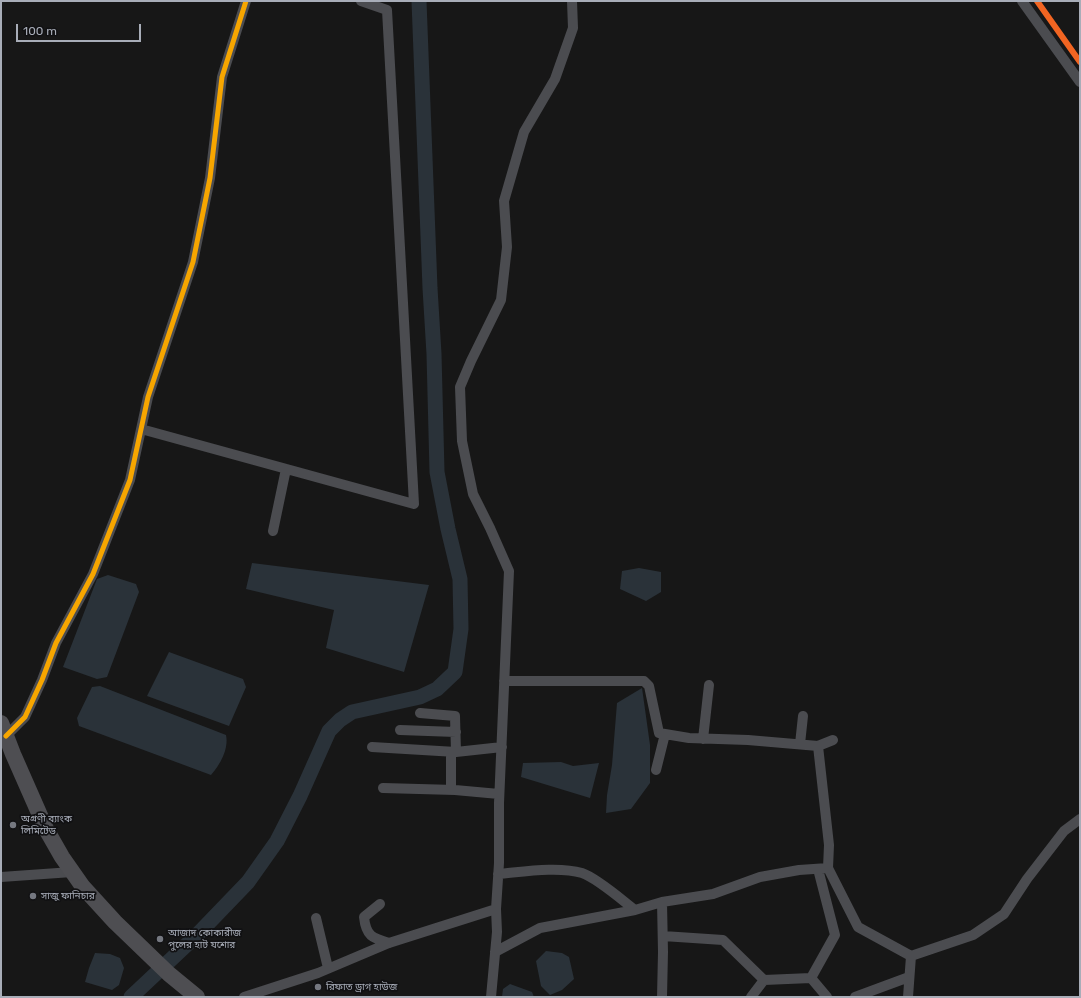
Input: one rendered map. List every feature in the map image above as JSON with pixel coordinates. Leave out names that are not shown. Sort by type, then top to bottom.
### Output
[{"type":"highway","points":[[4,729],[46,829],[72,872],[83,887],[115,922],[169,974],[197,997]]},
{"type":"street","points":[[4,729],[25,717],[42,680],[56,643],[93,574],[130,480],[148,397],[193,262],[210,178],[222,77],[246,1]]},
{"type":"street","points":[[141,428],[414,504],[387,10],[361,1]]},
{"type":"street","points":[[491,997],[497,932],[496,909],[509,571],[473,494],[462,441],[460,387],[501,300],[507,247],[504,201],[524,132],[554,79],[573,28],[572,1]]},
{"type":"street","points":[[1022,1],[1080,82]]},
{"type":"street","points":[[273,531],[286,469]]},
{"type":"street","points":[[504,681],[644,681],[649,686],[659,733],[689,738],[748,740],[818,746],[833,740]]},
{"type":"street","points":[[703,739],[709,685]]},
{"type":"street","points":[[420,713],[455,716],[456,732],[451,790]]},
{"type":"street","points":[[800,744],[804,716]]},
{"type":"street","points":[[400,730],[456,732]]},
{"type":"street","points":[[656,770],[665,734]]},
{"type":"street","points":[[811,978],[835,935],[823,868],[829,845],[818,746]]},
{"type":"street","points":[[372,747],[454,752],[502,747]]},
{"type":"street","points":[[383,788],[451,790],[500,794]]},
{"type":"street","points":[[823,868],[858,927],[911,956],[973,935],[1004,914],[1027,879],[1064,831],[1080,819]]},
{"type":"street","points":[[495,952],[540,928],[636,910],[662,902],[713,894],[760,877],[799,870],[823,868]]},
{"type":"street","points":[[498,874],[558,870],[583,873],[613,892],[636,910]]},
{"type":"street","points":[[1,877],[72,872]]},
{"type":"street","points":[[662,902],[662,997]]},
{"type":"street","points":[[380,904],[364,917],[365,928],[374,939],[389,943]]},
{"type":"street","points":[[244,997],[328,968],[389,943],[496,909]]},
{"type":"street","points":[[316,918],[328,968]]},
{"type":"street","points":[[663,936],[723,940],[764,980],[811,978]]},
{"type":"street","points":[[908,997],[911,956]]},
{"type":"street","points":[[855,997],[909,977]]},
{"type":"street","points":[[811,978],[827,997]]},
{"type":"street","points":[[751,997],[764,980]]},
{"type":"shaded area","points":[[252,563],[429,585],[404,672],[326,648],[334,610],[246,589]]},
{"type":"shaded area","points":[[639,568],[661,572],[661,592],[646,601],[620,589],[622,571]]},
{"type":"shaded area","points":[[108,575],[136,584],[139,592],[107,677],[97,679],[63,667],[97,579]]},
{"type":"shaded area","points":[[169,652],[243,679],[246,687],[229,726],[147,696]]},
{"type":"shaded area","points":[[100,686],[226,735],[227,740],[225,751],[218,766],[211,775],[79,726],[77,718],[92,687]]},
{"type":"shaded area","points":[[642,688],[650,745],[650,783],[631,809],[606,813],[617,703]]},
{"type":"shaded area","points":[[561,762],[573,766],[599,763],[590,798],[521,777],[523,763]]},
{"type":"shaded area","points":[[546,951],[562,953],[569,957],[574,979],[562,990],[550,995],[541,986],[536,961]]},
{"type":"shaded area","points":[[95,953],[110,954],[120,958],[124,968],[119,985],[112,990],[85,982]]},
{"type":"shaded area","points":[[510,984],[532,992],[534,997],[502,997],[503,989]]},
{"type":"waterway","points":[[131,997],[197,935],[248,882],[277,841],[300,796],[329,731],[340,720],[352,712],[420,697],[437,689],[455,672],[461,629],[460,579],[448,529],[437,472],[434,354],[419,1]]},
{"type":"transit line","points":[[6,736],[25,717],[42,680],[56,643],[93,574],[130,480],[148,397],[193,262],[210,178],[222,77],[246,1]]},
{"type":"transit line","points":[[1037,1],[1080,62]]},
{"type":"place","name":"অগ্রণী ব্যাংক লিমিটেড","points":[[13,825]]},
{"type":"place","name":"সাজু ফানিচার","points":[[33,896]]},
{"type":"place","name":"আজাদ কোকারীজ পুলের হাট যশোর","points":[[160,939]]},
{"type":"place","name":"রিফাত ড্রাগ হাউজ","points":[[318,987]]}]
